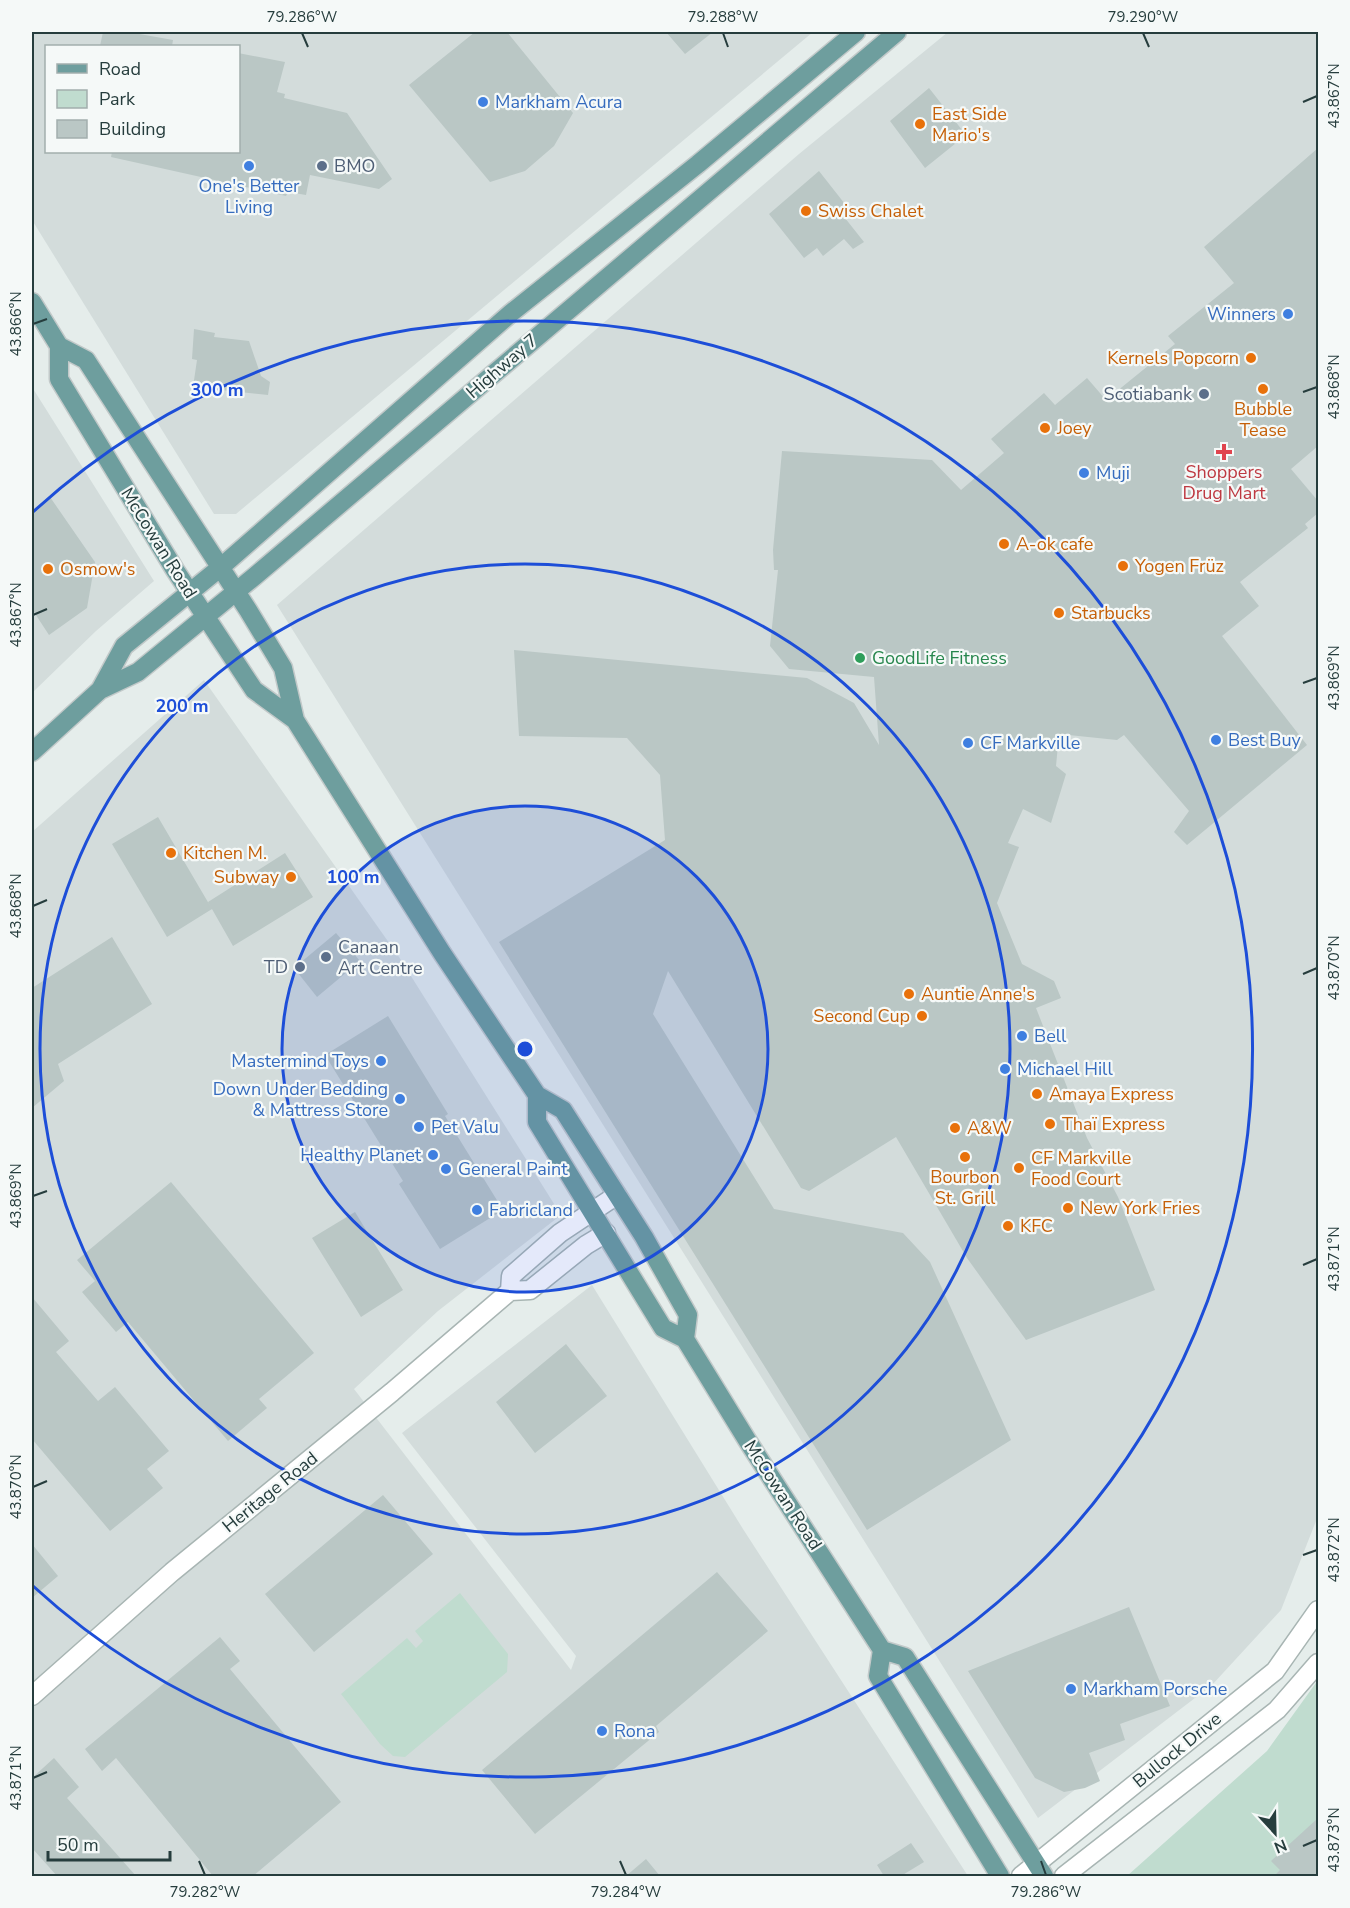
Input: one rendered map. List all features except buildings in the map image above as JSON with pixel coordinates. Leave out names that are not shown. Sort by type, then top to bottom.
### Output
[{"type":"main road","name":"Highway 7","points":[[100,690],[124,646],[221,567],[511,313],[698,164],[856,32]]},
{"type":"main road","name":"Highway 7","points":[[32,752],[100,690],[138,672],[206,617],[897,32]]},
{"type":"main road","points":[[32,302],[59,346]]},
{"type":"main road","name":"McCowan Road","points":[[295,720],[254,690],[189,592],[59,379],[59,346],[86,360],[237,591],[283,668],[295,720],[442,953],[537,1095],[563,1110],[644,1237],[688,1315],[686,1339]]},
{"type":"main road","name":"McCowan Road","points":[[537,1095],[537,1122],[663,1328],[686,1339],[747,1440],[882,1650]]},
{"type":"main road","points":[[1000,1876],[878,1676],[882,1650],[905,1657],[1040,1870]]},
{"type":"street","name":"Heritage Road","points":[[510,1291],[511,1276],[560,1233],[617,1195]]},
{"type":"street","name":"Heritage Road","points":[[32,1696],[172,1572],[392,1392],[510,1291],[530,1290],[586,1245],[606,1233]]},
{"type":"street","name":"Bullock Drive","points":[[1021,1876],[1040,1870],[1275,1671],[1318,1610]]},
{"type":"street","name":"Bullock Drive","points":[[1064,1876],[1277,1710],[1318,1663]]},
{"type":"shaded area","points":[[32,32],[813,32],[236,514],[214,514],[32,220]]},
{"type":"shaded area","points":[[948,32],[1318,32],[1318,1488],[1316,1521],[1281,1610],[1212,1685],[1038,1818],[277,605],[799,154]]},
{"type":"shaded area","points":[[32,387],[154,581],[96,631],[32,693]]},
{"type":"shaded area","points":[[204,680],[399,957],[561,1215],[438,1311],[354,1389],[571,1670],[576,1656],[402,1433],[592,1285],[743,1529],[968,1876],[32,1876],[32,832]]},
{"type":"green space","points":[[460,1593],[508,1654],[507,1672],[405,1757],[393,1756],[380,1744],[341,1694],[407,1638],[416,1648],[423,1641],[415,1631]]},
{"type":"green space","points":[[1318,1680],[1318,1876],[1127,1876],[1267,1751]]},
{"type":"place","name":"Markham Acura","points":[[483,102]]},
{"type":"place","name":"East Side Mario's","points":[[920,124]]},
{"type":"place","name":"One's Better Living","points":[[249,166]]},
{"type":"place","name":"BMO","points":[[322,166]]},
{"type":"place","name":"Swiss Chalet","points":[[806,211]]},
{"type":"place","name":"Winners","points":[[1288,314]]},
{"type":"place","name":"Kernels Popcorn","points":[[1251,358]]},
{"type":"place","name":"Bubble Tease","points":[[1263,389]]},
{"type":"place","name":"Scotiabank","points":[[1204,394]]},
{"type":"place","name":"Joey","points":[[1045,428]]},
{"type":"place","name":"Shoppers Drug Mart","points":[[1224,452]]},
{"type":"place","name":"Muji","points":[[1084,473]]},
{"type":"place","name":"A-ok cafe","points":[[1004,544]]},
{"type":"place","name":"Yogen Früz","points":[[1123,566]]},
{"type":"place","name":"Osmow's","points":[[48,569]]},
{"type":"place","name":"Starbucks","points":[[1059,613]]},
{"type":"place","name":"GoodLife Fitness","points":[[860,658]]},
{"type":"place","name":"Best Buy","points":[[1216,740]]},
{"type":"place","name":"CF Markville","points":[[968,743]]},
{"type":"place","name":"Kitchen M.","points":[[171,853]]},
{"type":"place","name":"Subway","points":[[291,877]]},
{"type":"place","name":"Canaan Art Centre","points":[[326,957]]},
{"type":"place","name":"TD","points":[[300,967]]},
{"type":"place","name":"Auntie Anne's","points":[[909,994]]},
{"type":"place","name":"Second Cup","points":[[922,1016]]},
{"type":"place","name":"Bell","points":[[1022,1036]]},
{"type":"place","name":"Mastermind Toys","points":[[381,1061]]},
{"type":"place","name":"Michael Hill","points":[[1005,1069]]},
{"type":"place","name":"Amaya Express","points":[[1037,1094]]},
{"type":"place","name":"Down Under Bedding & Mattress Store","points":[[400,1099]]},
{"type":"place","name":"Thaï Express","points":[[1050,1124]]},
{"type":"place","name":"Pet Valu","points":[[419,1127]]},
{"type":"place","name":"A&W","points":[[955,1128]]},
{"type":"place","name":"Healthy Planet","points":[[433,1155]]},
{"type":"place","name":"Bourbon St. Grill","points":[[965,1157]]},
{"type":"place","name":"CF Markville Food Court","points":[[1019,1168]]},
{"type":"place","name":"General Paint","points":[[446,1169]]},
{"type":"place","name":"New York Fries","points":[[1068,1208]]},
{"type":"place","name":"Fabricland","points":[[477,1210]]},
{"type":"place","name":"KFC","points":[[1008,1226]]},
{"type":"place","name":"Markham Porsche","points":[[1071,1689]]},
{"type":"place","name":"Rona","points":[[602,1731]]}]
